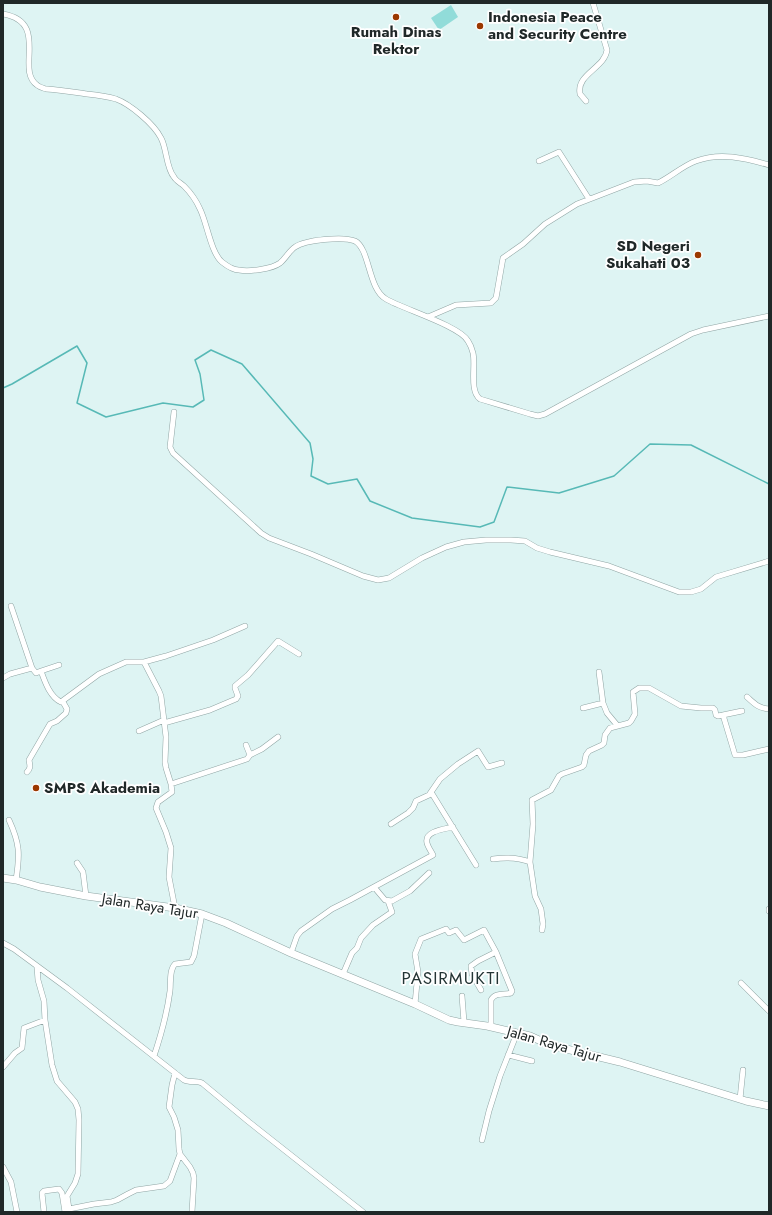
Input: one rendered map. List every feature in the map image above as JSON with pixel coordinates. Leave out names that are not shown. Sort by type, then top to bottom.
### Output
[{"type":"main road","name":"Jalan Raya Tajur","points":[[3,878],[86,896],[175,908],[202,914],[226,923],[291,953],[415,1004],[449,1020],[491,1026],[530,1036],[550,1045],[620,1062],[740,1099],[769,1106]]},
{"type":"street","points":[[586,102],[580,94],[580,87],[585,76],[604,59],[607,50],[593,3]]},
{"type":"street","points":[[3,14],[14,16],[24,24],[30,44],[29,65],[31,78],[38,86],[46,89],[105,96],[117,99],[143,116],[154,127],[162,139],[174,177],[192,194],[201,210],[214,250],[221,262],[239,270],[266,268],[279,264],[294,247],[303,242],[340,238],[354,241],[359,244],[363,251],[377,290],[384,299],[428,317],[463,334],[473,353],[474,387],[480,399],[538,416],[545,414],[691,334],[769,316]]},
{"type":"street","points":[[539,161],[559,152],[589,199]]},
{"type":"street","points":[[428,317],[456,305],[491,303],[496,298],[503,258],[523,244],[545,224],[576,204],[634,182],[647,181],[658,183],[696,161],[712,157],[735,157],[769,165]]},
{"type":"street","points":[[174,412],[170,447],[173,453],[262,533],[269,538],[317,556],[363,576],[378,580],[389,578],[422,558],[446,547],[464,542],[486,540],[511,540],[525,542],[550,552],[609,566],[679,592],[691,592],[701,589],[716,577],[769,561]]},
{"type":"street","points":[[11,606],[32,668],[36,673],[59,665]]},
{"type":"street","points":[[63,702],[99,674],[126,662],[144,662],[166,656],[213,640],[245,626]]},
{"type":"street","points":[[139,731],[164,722],[210,710],[237,698],[238,696],[235,685],[248,675],[278,641],[299,654]]},
{"type":"street","points":[[144,662],[159,691],[164,722],[166,744],[165,762],[172,792],[158,802],[156,808],[166,832],[170,848],[169,877],[175,908]]},
{"type":"street","points":[[3,678],[10,674],[32,668]]},
{"type":"street","points":[[27,772],[31,766],[29,760],[50,724],[57,721],[66,713],[67,709],[63,702],[59,701],[48,688],[42,671]]},
{"type":"street","points":[[599,672],[603,703],[607,713],[617,725]]},
{"type":"street","points":[[542,930],[543,924],[541,909],[535,896],[530,862],[533,824],[532,800],[551,790],[559,776],[562,774],[582,767],[584,765],[587,753],[604,743],[606,731],[617,725],[629,722],[634,717],[633,692],[638,688],[649,688],[681,706],[713,708],[717,715],[742,711]]},
{"type":"street","points":[[746,697],[757,706],[769,709]]},
{"type":"street","points":[[583,708],[603,703]]},
{"type":"street","points":[[723,715],[735,755],[743,755],[769,749]]},
{"type":"street","points":[[171,784],[247,759],[250,755],[262,749],[278,737]]},
{"type":"street","points":[[246,745],[250,755]]},
{"type":"street","points":[[391,824],[408,813],[413,808],[416,801],[429,795],[440,779],[458,764],[478,751],[488,768],[502,762]]},
{"type":"street","points":[[431,792],[476,865]]},
{"type":"street","points":[[9,820],[19,849],[16,880]]},
{"type":"street","points":[[291,953],[297,936],[306,927],[338,905],[433,855],[426,840],[429,835],[435,831],[453,827]]},
{"type":"street","points":[[493,859],[505,857],[530,862]]},
{"type":"street","points":[[77,863],[83,871],[86,896]]},
{"type":"street","points":[[374,887],[384,900],[392,901],[404,895],[429,873]]},
{"type":"street","points":[[343,974],[352,953],[357,948],[361,938],[367,930],[392,912],[388,901]]},
{"type":"street","points":[[154,1056],[165,1021],[172,969],[176,964],[192,961],[202,914]]},
{"type":"street","points":[[415,1004],[418,972],[415,954],[421,940],[446,929],[449,933],[456,930],[464,940],[484,930],[496,952],[512,991],[509,994],[495,995],[492,997],[491,1026]]},
{"type":"street","points":[[3,943],[37,966],[175,1073],[187,1081],[202,1083],[248,1122],[363,1212]]},
{"type":"street","points":[[481,990],[472,974],[471,966],[496,952]]},
{"type":"street","points":[[37,966],[38,980],[44,1001],[45,1020],[52,1066],[61,1087],[75,1102],[78,1109],[78,1174],[75,1183],[67,1196],[68,1209],[111,1202],[136,1190],[164,1186],[170,1181],[180,1154]]},
{"type":"street","points":[[740,983],[769,1010]]},
{"type":"street","points":[[462,996],[464,1022]]},
{"type":"street","points":[[3,1067],[15,1053],[22,1048],[24,1028],[45,1020]]},
{"type":"street","points":[[482,1140],[500,1076],[517,1033]]},
{"type":"street","points":[[508,1055],[532,1061]]},
{"type":"street","points":[[740,1099],[743,1070]]},
{"type":"street","points":[[175,1073],[169,1107],[178,1130],[180,1154],[194,1173],[192,1212]]},
{"type":"street","points":[[3,1167],[11,1182],[16,1212]]},
{"type":"street","points":[[44,1212],[43,1192],[59,1189],[62,1193],[65,1212]]},
{"type":"shaded area","points":[[451,5],[458,17],[439,30],[431,18]]},
{"type":"waterway","points":[[3,388],[77,346],[87,363],[77,403],[106,417],[163,403],[193,407],[204,400],[200,374],[195,360],[211,350],[242,364],[310,443],[313,459],[311,476],[328,484],[357,479],[370,501],[412,518],[480,527],[494,522],[507,487],[559,493],[614,476],[650,444],[691,445],[769,484]]},
{"type":"place","name":"Rumah Dinas Rektor","points":[[396,17]]},
{"type":"place","name":"Indonesia Peace and Security Centre","points":[[480,26]]},
{"type":"place","name":"SD Negeri Sukahati 03","points":[[698,255]]},
{"type":"place","name":"SMPS Akademia","points":[[36,788]]},
{"type":"district","name":"PASIRMUKTI","points":[[451,978]]}]
